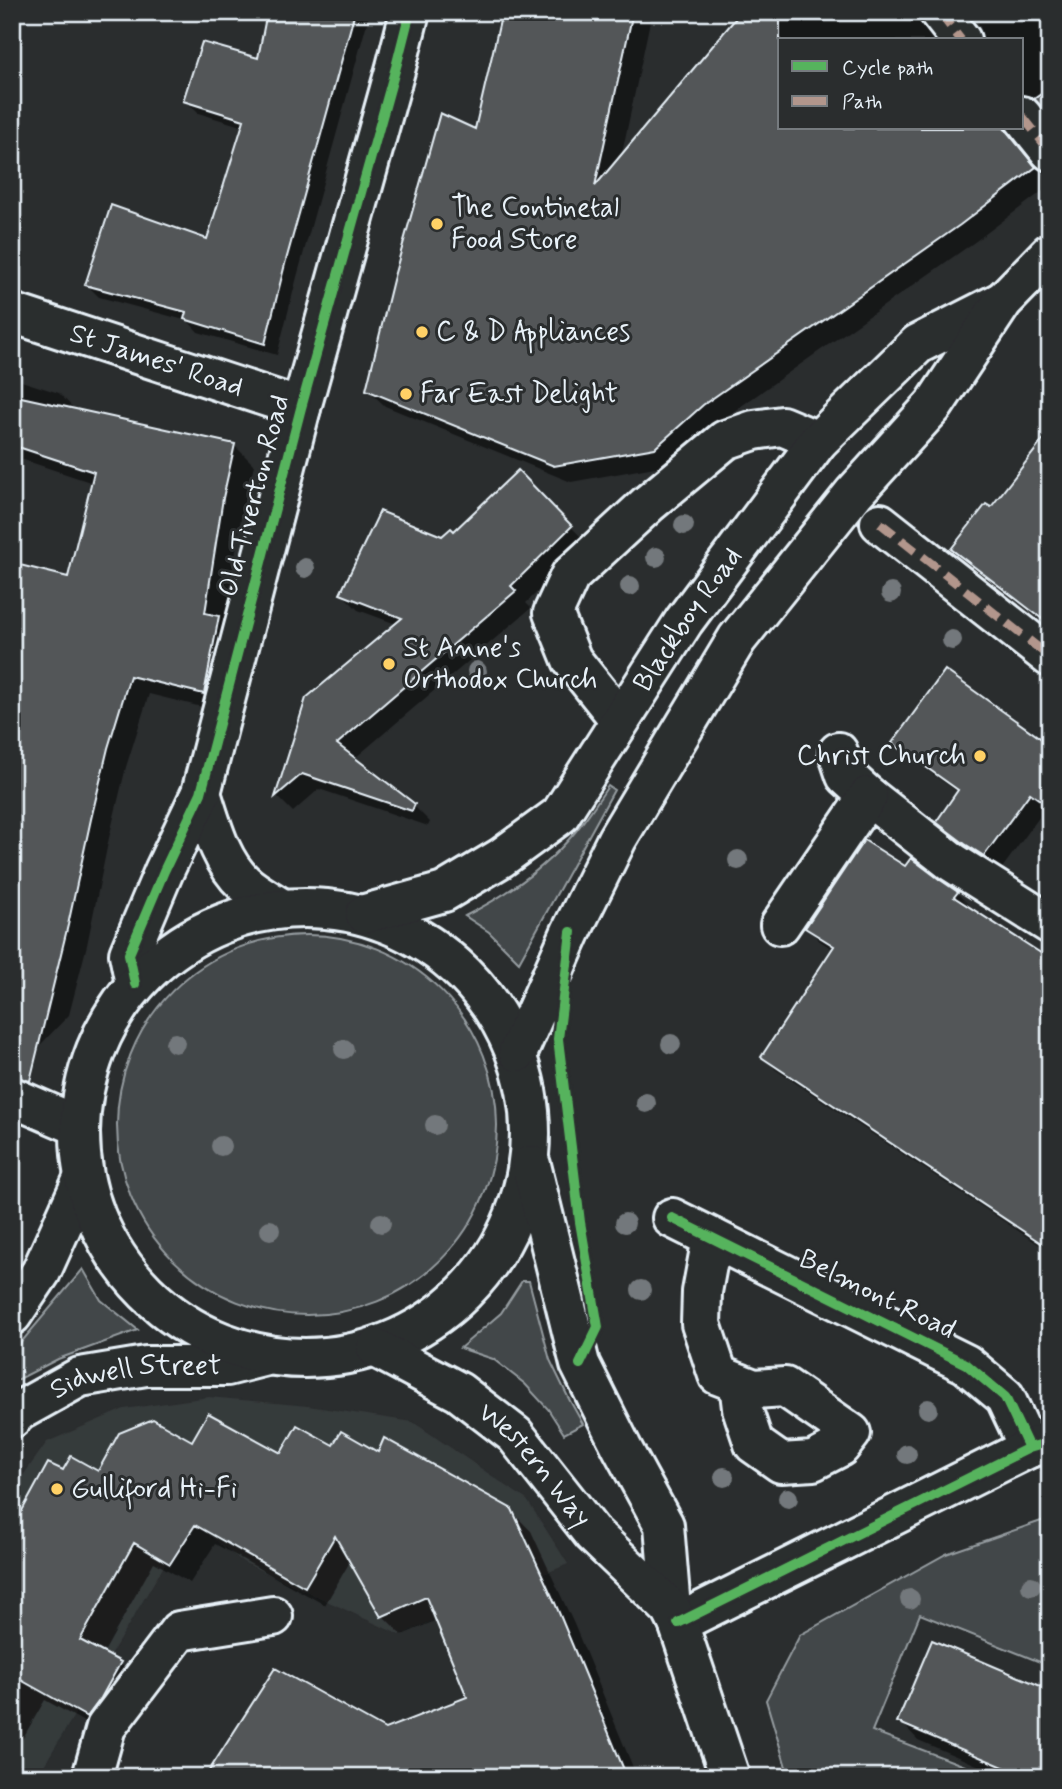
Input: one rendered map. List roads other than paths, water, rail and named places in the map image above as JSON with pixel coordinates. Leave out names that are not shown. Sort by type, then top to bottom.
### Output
[{"type":"main road","name":"Old Tiverton Road","points":[[135,984],[129,954],[201,793],[301,408],[410,12]]},
{"type":"main road","points":[[939,12],[959,38]]},
{"type":"main road","points":[[1024,118],[1050,151]]},
{"type":"main road","name":"Blackboy Road","points":[[518,1052],[571,932],[617,839],[737,639],[854,493],[934,405],[1003,301],[1050,253]]},
{"type":"main road","name":"Blackboy Road","points":[[365,914],[444,892],[501,858],[560,815],[684,621],[818,441],[918,344],[1003,301]]},
{"type":"main road","name":"St James' Road","points":[[12,313],[301,408]]},
{"type":"main road","points":[[620,720],[572,660],[553,613],[570,576],[648,504],[725,440],[754,430],[782,426],[818,441]]},
{"type":"main road","points":[[880,523],[1050,657]]},
{"type":"main road","points":[[838,751],[846,776],[868,796],[951,862],[1050,924]]},
{"type":"main road","points":[[201,793],[221,849],[232,868],[244,883],[281,908]]},
{"type":"main road","points":[[780,925],[868,796]]},
{"type":"main road","points":[[324,906],[365,914],[430,943],[482,990],[518,1052],[531,1107],[530,1163],[513,1224],[480,1278],[433,1320],[376,1348],[321,1359],[266,1356],[215,1340],[168,1313],[130,1276],[101,1230],[83,1179],[79,1126],[86,1075],[106,1027],[135,984],[177,947],[227,920],[281,908],[324,906]]},
{"type":"main road","points":[[12,1097],[79,1126]]},
{"type":"main road","name":"Western Way","points":[[530,1163],[580,1364],[664,1525],[675,1616],[730,1777]]},
{"type":"main road","points":[[12,1315],[41,1272],[83,1179]]},
{"type":"main road","name":"Belmont Road","points":[[672,1218],[966,1364],[1005,1397],[1040,1445],[675,1616]]},
{"type":"main road","points":[[712,1238],[702,1292],[701,1324],[718,1375],[739,1383]]},
{"type":"main road","name":"Western Way","points":[[376,1348],[459,1392],[515,1435],[593,1534],[675,1616]]},
{"type":"main road","name":"Sidwell Street","points":[[12,1418],[19,1411],[79,1377],[145,1366],[227,1366],[266,1356]]},
{"type":"main road","points":[[92,1777],[106,1727],[179,1631],[273,1616]]},
{"type":"place","name":"The Continetal Food Store","points":[[437,224]]},
{"type":"place","name":"C & D Appliances","points":[[422,332]]},
{"type":"place","name":"Far East Delight","points":[[406,394]]},
{"type":"place","name":"St Anne's Orthodox Church","points":[[389,664]]},
{"type":"place","name":"Christ Church","points":[[980,756]]},
{"type":"place","name":"Gulliford Hi-Fi","points":[[57,1489]]}]
